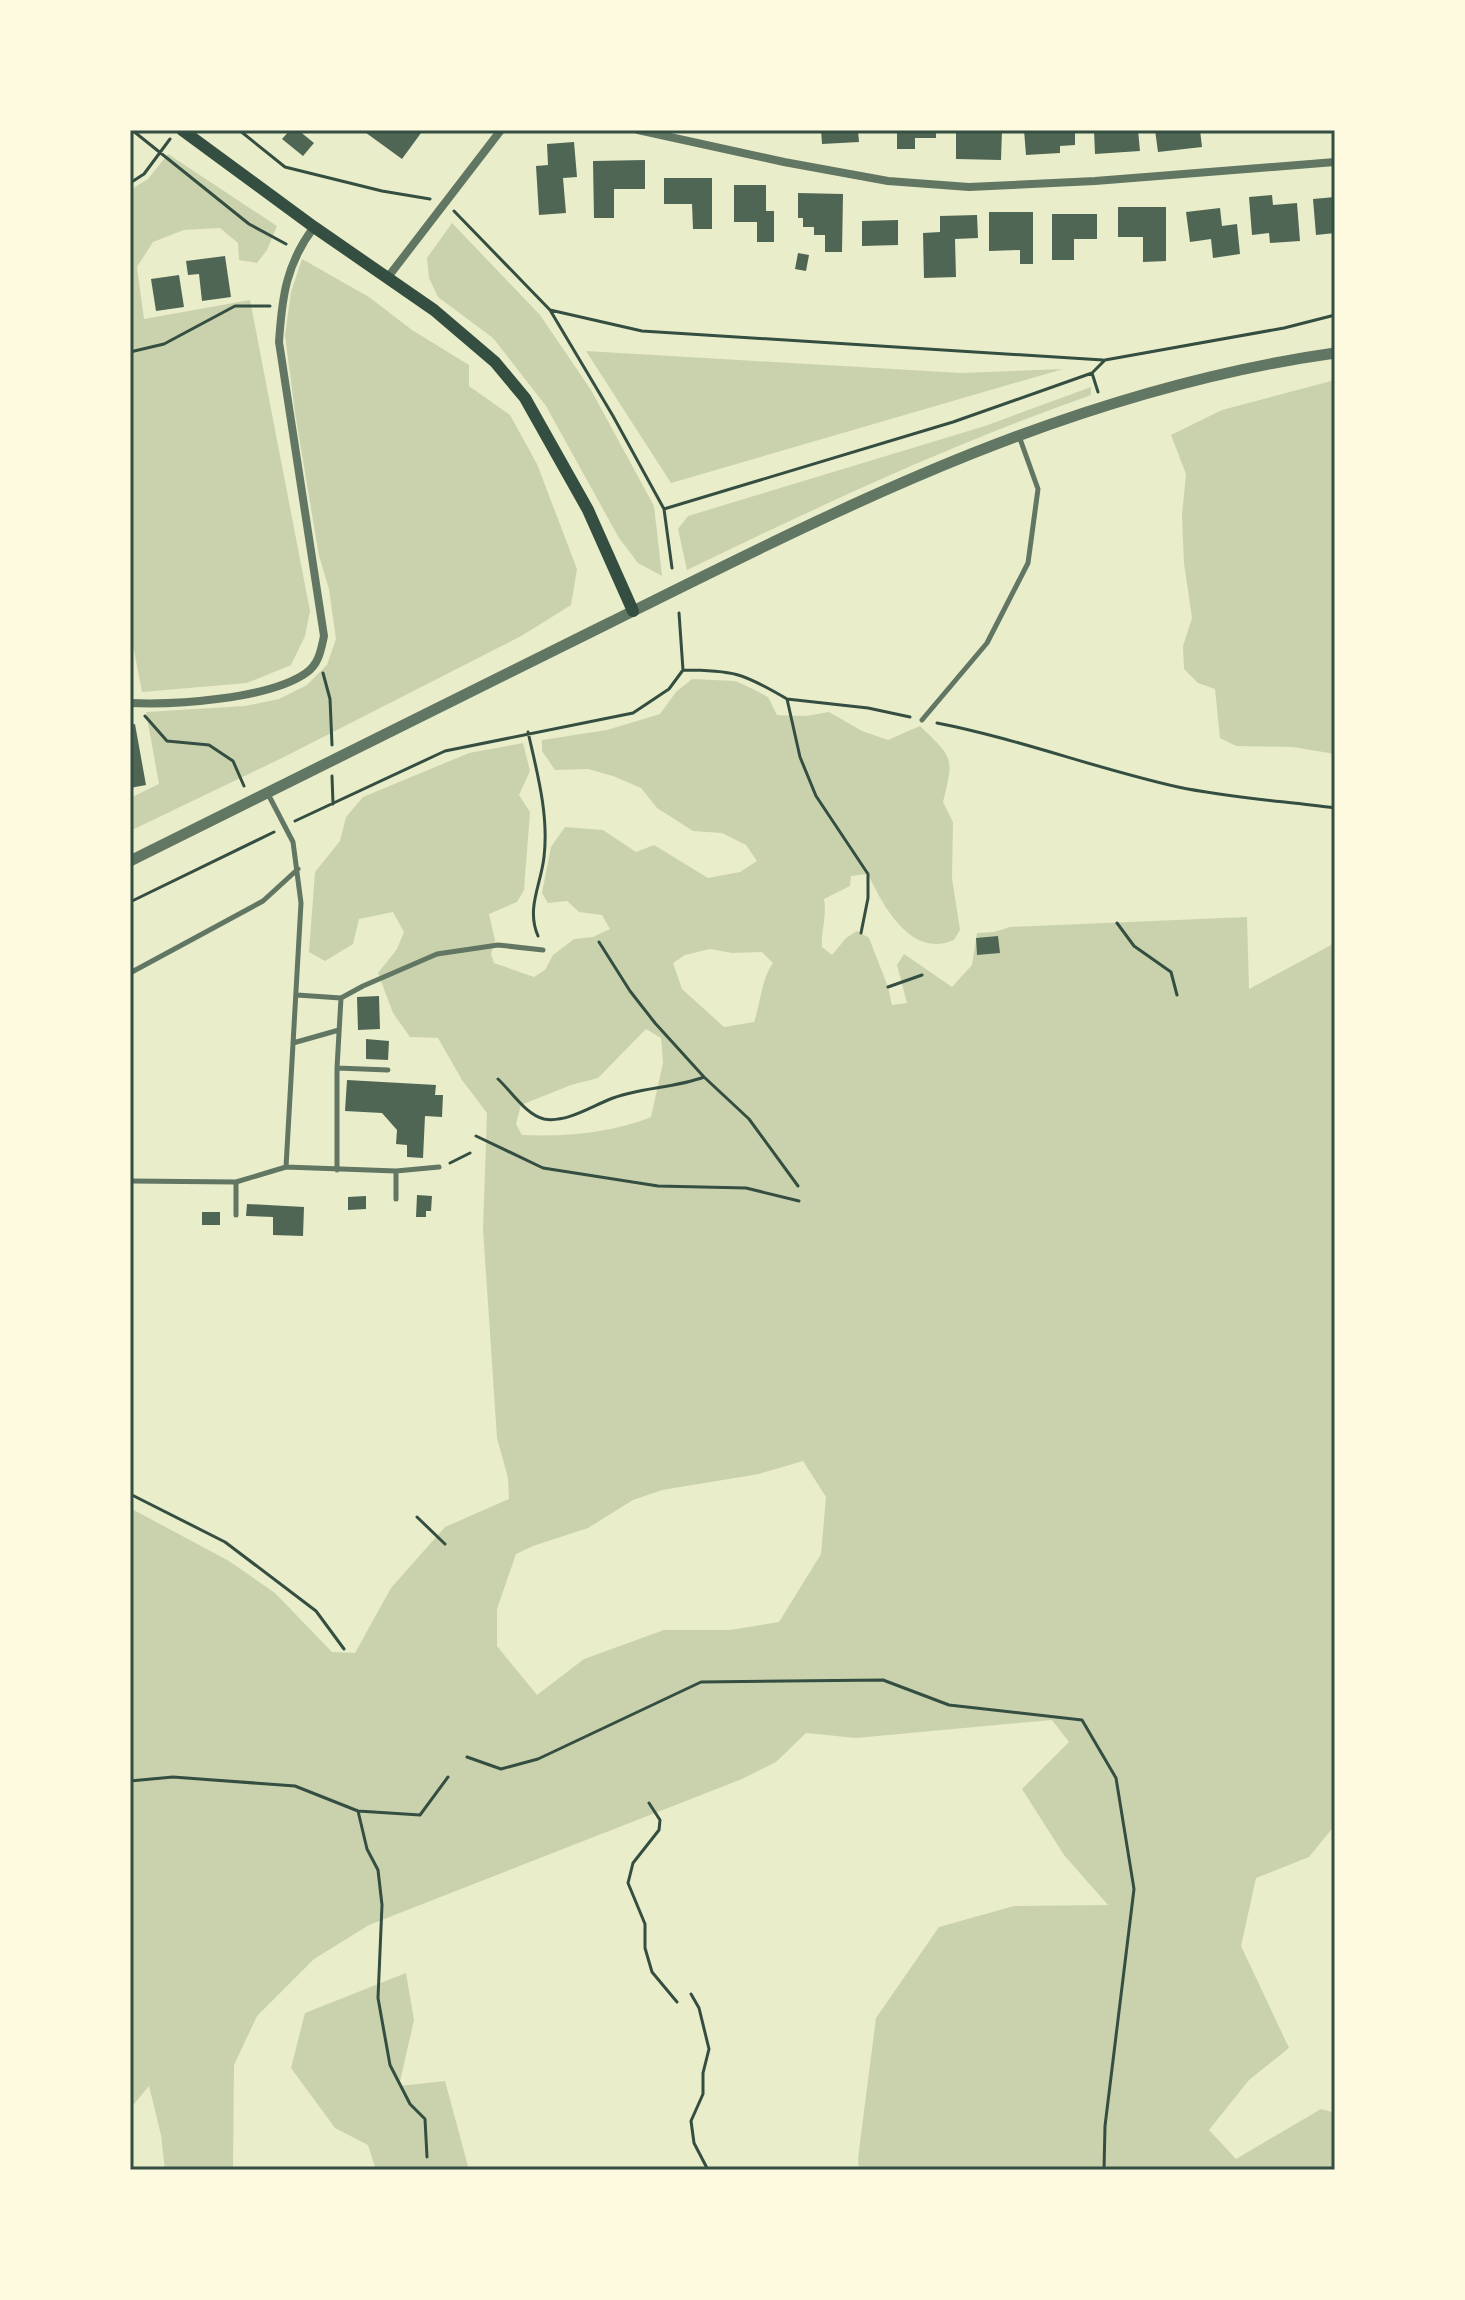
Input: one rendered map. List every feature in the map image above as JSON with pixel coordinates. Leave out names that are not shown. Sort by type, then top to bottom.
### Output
[{"type":"main road","points":[[179,130],[388,277],[465,335],[495,362],[525,398],[588,510],[633,611]]},
{"type":"street","points":[[388,277],[501,130]]},
{"type":"street","points":[[638,130],[888,181],[969,187],[1095,181],[1335,162]]},
{"type":"street","points":[[132,704],[206,700],[258,691],[286,683],[307,672],[319,658],[324,636],[279,342],[282,306],[296,250],[314,227]]},
{"type":"street","points":[[130,861],[828,515],[974,451],[1102,406],[1216,377],[1335,353]]},
{"type":"lane","points":[[922,720],[987,643],[1028,563],[1038,489],[1019,435]]},
{"type":"lane","points":[[267,793],[293,842],[301,903],[286,1167]]},
{"type":"lane","points":[[130,973],[263,901],[298,869]]},
{"type":"lane","points":[[297,995],[341,998],[437,954],[498,945],[543,950]]},
{"type":"lane","points":[[337,1170],[341,998]]},
{"type":"lane","points":[[293,1043],[339,1030]]},
{"type":"lane","points":[[337,1068],[388,1070]]},
{"type":"lane","points":[[130,1181],[236,1182],[286,1167],[396,1171],[439,1167]]},
{"type":"lane","points":[[396,1171],[396,1199]]},
{"type":"lane","points":[[236,1182],[236,1215]]},
{"type":"path","points":[[132,130],[249,224],[296,250]]},
{"type":"path","points":[[130,183],[144,174],[179,130]]},
{"type":"path","points":[[239,130],[285,167],[382,191],[446,202],[550,310],[664,509],[672,568]]},
{"type":"path","points":[[130,352],[164,344],[235,306],[282,306]]},
{"type":"path","points":[[550,310],[642,331],[1105,360],[1284,328],[1335,315]]},
{"type":"path","points":[[664,509],[953,422],[1092,373],[1105,360]]},
{"type":"path","points":[[1092,373],[1102,406]]},
{"type":"path","points":[[130,902],[445,751],[633,713],[669,689],[683,670],[679,613]]},
{"type":"path","points":[[319,658],[330,699],[333,804]]},
{"type":"path","points":[[683,670],[721,670],[749,677],[787,699],[868,708],[987,733],[1177,787],[1249,799],[1335,808]]},
{"type":"path","points":[[787,699],[800,757],[816,796],[868,874],[868,898],[861,933]]},
{"type":"path","points":[[132,704],[167,741],[209,745],[233,761],[250,801]]},
{"type":"path","points":[[528,732],[542,794],[544,856],[533,897],[533,924],[543,950]]},
{"type":"path","points":[[1117,923],[1134,946],[1171,972],[1177,995]]},
{"type":"path","points":[[599,942],[630,991],[704,1077],[749,1119],[798,1186]]},
{"type":"path","points":[[888,987],[922,975]]},
{"type":"path","points":[[498,1079],[531,1114],[546,1119],[590,1110],[607,1100],[628,1094],[667,1088],[704,1077]]},
{"type":"path","points":[[476,1136],[543,1168],[565,1173],[658,1186],[746,1188],[799,1201]]},
{"type":"path","points":[[439,1167],[470,1153]]},
{"type":"path","points":[[130,1494],[225,1542],[316,1611],[344,1649]]},
{"type":"path","points":[[417,1517],[445,1544]]},
{"type":"path","points":[[467,1757],[501,1769],[538,1759],[701,1682],[883,1680],[949,1705],[1082,1720],[1116,1778],[1134,1889],[1105,2126],[1104,2170]]},
{"type":"path","points":[[130,1781],[173,1777],[295,1786],[358,1811],[420,1815],[448,1777]]},
{"type":"path","points":[[649,1803],[660,1820],[659,1830],[633,1863],[628,1883],[645,1924],[645,1948],[652,1972],[677,2002]]},
{"type":"path","points":[[358,1811],[367,1849],[378,1870],[382,1905],[378,1998],[390,2065],[410,2104],[425,2119],[427,2157]]},
{"type":"path","points":[[691,1994],[699,2008],[709,2049],[703,2073],[703,2094],[691,2121],[694,2143],[708,2170]]},
{"type":"green space","points":[[168,154],[277,226],[267,250],[257,263],[239,260],[238,243],[220,228],[184,230],[153,242],[137,267],[144,319],[250,300],[310,611],[305,636],[291,665],[247,683],[142,692],[130,630],[130,190],[148,179]]},
{"type":"green space","points":[[452,223],[540,315],[591,390],[654,506],[662,576],[638,563],[619,538],[546,406],[493,338],[438,297],[429,278],[427,258]]},
{"type":"green space","points":[[302,259],[369,297],[412,330],[469,365],[469,386],[510,415],[537,464],[577,569],[571,605],[523,635],[282,758],[130,831],[130,798],[159,784],[146,712],[245,706],[279,699],[307,685],[327,665],[336,639],[295,413],[285,335],[291,292]]},
{"type":"green space","points":[[586,351],[961,373],[1063,369],[671,483]]},
{"type":"green space","points":[[1335,380],[1335,754],[1293,747],[1236,746],[1220,738],[1215,689],[1198,683],[1184,669],[1183,646],[1192,618],[1184,563],[1182,515],[1186,474],[1171,435],[1222,410]]},
{"type":"green space","points":[[1091,387],[1091,395],[886,477],[687,570],[678,529],[688,516],[985,426]]},
{"type":"green space","points":[[692,679],[735,681],[768,697],[777,715],[806,716],[829,712],[862,731],[888,740],[920,726],[945,753],[950,767],[943,802],[953,822],[952,878],[960,930],[954,940],[939,944],[912,936],[890,914],[868,874],[851,876],[850,886],[824,899],[822,947],[832,955],[846,938],[857,931],[869,938],[892,1005],[907,1003],[897,965],[904,954],[952,987],[972,965],[977,933],[1010,927],[1247,917],[1249,989],[1335,943],[1335,1825],[1309,1857],[1256,1878],[1241,1946],[1289,2048],[1249,2080],[1209,2130],[1236,2159],[1321,2109],[1335,2113],[1335,2170],[859,2170],[876,2018],[939,1927],[1014,1906],[1108,1905],[1064,1855],[1022,1789],[1069,1742],[1052,1720],[856,1738],[806,1733],[776,1762],[742,1779],[369,1925],[314,1959],[257,2016],[234,2065],[233,2170],[165,2170],[161,2135],[149,2086],[130,2109],[130,1508],[229,1561],[275,1593],[332,1652],[355,1653],[391,1588],[445,1527],[509,1499],[508,1478],[497,1438],[483,1229],[487,1113],[462,1080],[438,1038],[410,1037],[393,1013],[378,973],[397,949],[404,932],[393,912],[359,919],[353,944],[325,961],[309,952],[315,872],[340,841],[346,817],[363,797],[469,753],[523,743],[530,771],[519,795],[530,812],[524,890],[517,902],[489,914],[495,940],[491,954],[494,963],[534,977],[545,970],[553,955],[574,939],[593,937],[610,929],[602,915],[579,912],[567,901],[548,903],[542,893],[551,847],[565,827],[603,830],[636,852],[654,845],[708,878],[740,872],[757,861],[746,845],[722,833],[693,831],[657,808],[641,788],[588,769],[555,770],[542,751],[542,740],[607,730],[660,714],[676,692]],"holes":[[[710,949],[732,953],[762,952],[773,963],[754,1022],[724,1027],[682,989],[673,963],[685,955]],[[646,1029],[661,1038],[663,1063],[651,1117],[588,1133],[522,1135],[516,1124],[521,1105],[598,1078]],[[803,1461],[826,1497],[821,1554],[779,1622],[730,1630],[664,1630],[584,1659],[537,1695],[497,1646],[497,1609],[516,1554],[588,1528],[633,1500],[662,1490],[759,1474]]]},
{"type":"green space","points":[[406,1973],[414,2020],[399,2086],[445,2081],[469,2170],[376,2170],[368,2145],[335,2128],[291,2068],[305,2013]]},
{"type":"building","points":[[290,130],[298,130],[314,143],[303,156],[282,139]]},
{"type":"building","points":[[362,130],[417,130],[421,133],[402,159]]},
{"type":"building","points":[[821,130],[858,130],[859,142],[822,144]]},
{"type":"building","points":[[897,130],[936,130],[936,138],[915,138],[915,149],[897,149]]},
{"type":"building","points":[[956,130],[1002,130],[1001,160],[956,159]]},
{"type":"building","points":[[1024,130],[1075,130],[1075,145],[1060,146],[1060,153],[1026,155]]},
{"type":"building","points":[[1094,130],[1138,130],[1140,151],[1095,154]]},
{"type":"building","points":[[1155,130],[1200,130],[1202,147],[1158,152]]},
{"type":"building","points":[[574,142],[577,177],[563,178],[566,213],[539,215],[536,166],[548,165],[547,144]]},
{"type":"building","points":[[645,160],[645,189],[614,189],[614,218],[594,218],[593,161]]},
{"type":"building","points":[[664,178],[712,178],[712,229],[693,229],[692,204],[664,204]]},
{"type":"building","points":[[734,185],[766,185],[766,211],[774,211],[774,242],[757,242],[757,222],[734,222]]},
{"type":"building","points":[[798,193],[843,194],[842,252],[825,252],[825,235],[814,235],[814,227],[803,227],[803,218],[798,218]]},
{"type":"building","points":[[1272,195],[1273,205],[1297,203],[1300,241],[1270,243],[1269,233],[1252,235],[1249,197]]},
{"type":"building","points":[[1335,197],[1335,233],[1316,235],[1313,199]]},
{"type":"building","points":[[1118,207],[1166,207],[1166,261],[1143,262],[1143,237],[1118,237]]},
{"type":"building","points":[[1220,208],[1222,226],[1237,224],[1240,254],[1213,258],[1211,239],[1190,242],[1186,212]]},
{"type":"building","points":[[989,212],[1033,212],[1033,264],[1020,264],[1020,250],[989,251]]},
{"type":"building","points":[[1052,214],[1097,214],[1097,239],[1074,239],[1074,260],[1052,260]]},
{"type":"building","points":[[977,215],[978,238],[955,239],[956,277],[924,278],[923,233],[940,232],[940,216]]},
{"type":"building","points":[[898,220],[898,245],[862,246],[862,221]]},
{"type":"building","points":[[798,253],[809,255],[806,271],[795,269]]},
{"type":"building","points":[[225,256],[231,297],[202,301],[199,274],[188,275],[186,261]]},
{"type":"building","points":[[179,275],[184,307],[156,311],[151,279]]},
{"type":"building","points":[[135,724],[146,785],[130,788],[130,725]]},
{"type":"building","points":[[998,936],[1000,953],[977,955],[976,938]]},
{"type":"building","points":[[379,996],[380,1029],[358,1030],[357,997]]},
{"type":"building","points":[[366,1039],[389,1041],[388,1060],[366,1059]]},
{"type":"building","points":[[347,1080],[436,1085],[435,1095],[443,1095],[442,1117],[425,1116],[423,1158],[407,1157],[407,1145],[396,1144],[397,1130],[382,1113],[345,1111]]},
{"type":"building","points":[[417,1195],[432,1196],[431,1211],[426,1211],[426,1217],[416,1217]]},
{"type":"building","points":[[366,1196],[366,1209],[348,1210],[348,1197]]},
{"type":"building","points":[[247,1204],[304,1207],[303,1236],[273,1235],[273,1217],[246,1216]]},
{"type":"building","points":[[202,1212],[220,1212],[220,1225],[202,1225]]}]
